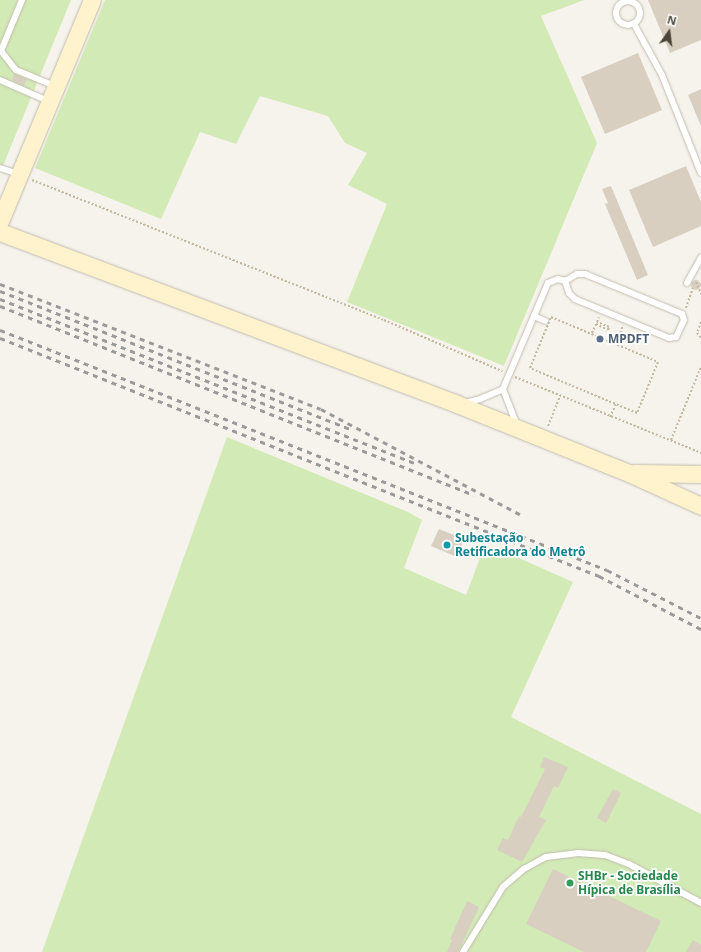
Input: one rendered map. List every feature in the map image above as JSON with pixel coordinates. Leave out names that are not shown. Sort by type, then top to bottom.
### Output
[{"type":"street","points":[[0,221],[92,0]]},
{"type":"street","points":[[0,232],[457,404],[629,473],[701,506]]},
{"type":"street","points":[[629,473],[701,474]]},
{"type":"lane","points":[[22,0],[1,52],[16,70],[52,94]]},
{"type":"lane","points":[[624,1],[633,1],[640,8],[640,17],[634,24],[626,26],[619,22],[615,16],[616,6],[624,1]]},
{"type":"lane","points":[[634,24],[662,75],[701,173]]},
{"type":"lane","points":[[0,80],[52,94]]},
{"type":"lane","points":[[0,168],[19,175]]},
{"type":"lane","points":[[687,283],[701,258]]},
{"type":"lane","points":[[518,429],[503,389],[548,284],[558,279],[565,281],[577,274],[585,274],[682,314],[684,320],[673,339],[575,299],[569,293],[565,281]]},
{"type":"lane","points":[[534,316],[545,320]]},
{"type":"lane","points":[[457,404],[480,399],[503,389]]},
{"type":"lane","points":[[463,952],[503,887],[524,869],[546,857],[577,853],[605,855],[629,864],[701,903]]},
{"type":"path","points":[[19,175],[384,320],[610,417],[701,453]]},
{"type":"path","points":[[682,314],[696,282]]},
{"type":"path","points":[[592,333],[596,324],[608,330],[609,327],[597,322],[602,310]]},
{"type":"path","points":[[552,317],[616,344],[658,362],[636,413],[530,368],[552,317]]},
{"type":"path","points":[[701,322],[697,333],[701,338]]},
{"type":"path","points":[[616,344],[622,329]]},
{"type":"path","points":[[671,440],[701,367]]},
{"type":"path","points":[[543,438],[560,396]]},
{"type":"path","points":[[610,417],[616,404]]},
{"type":"green space","points":[[0,0],[71,0],[0,173]]},
{"type":"green space","points":[[105,0],[584,0],[541,16],[597,143],[504,366],[347,302],[387,204],[348,185],[367,153],[345,143],[328,116],[260,96],[236,144],[200,132],[161,219],[35,168]]},
{"type":"green space","points":[[227,437],[408,512],[422,520],[404,568],[466,595],[484,547],[496,548],[573,582],[511,717],[701,814],[701,952],[42,952]]},
{"type":"building","points":[[648,0],[701,0],[701,40],[670,53]]},
{"type":"building","points":[[638,53],[662,110],[605,134],[581,77]]},
{"type":"building","points":[[14,74],[27,79],[24,86],[12,80]]},
{"type":"building","points":[[701,89],[701,126],[688,95]]},
{"type":"building","points":[[686,166],[701,202],[701,226],[653,247],[629,190]]},
{"type":"building","points":[[611,186],[648,275],[637,280],[605,204],[608,203],[602,189]]},
{"type":"building","points":[[694,280],[698,280],[700,281],[700,289],[694,290],[691,287],[691,283]]},
{"type":"building","name":"Subestação Retificadora do Metrô","points":[[439,529],[464,539],[457,557],[431,546]]},
{"type":"building","points":[[544,757],[568,767],[558,788],[554,786],[539,817],[546,820],[522,862],[497,850],[503,838],[508,840],[519,816],[521,817],[545,769],[540,767]]},
{"type":"building","points":[[613,789],[621,793],[606,823],[597,818]]},
{"type":"building","points":[[553,869],[661,921],[646,952],[584,952],[526,924]]},
{"type":"building","points":[[467,901],[479,907],[458,952],[447,952],[452,940],[450,939]]},
{"type":"building","points":[[693,940],[701,945],[701,952],[686,952]]},
{"type":"railway","points":[[0,284],[321,409],[523,516]]},
{"type":"railway","points":[[0,291],[352,430]]},
{"type":"railway","points":[[0,299],[416,464]]},
{"type":"railway","points":[[0,306],[474,495]]},
{"type":"railway","points":[[0,330],[607,570],[701,618]]},
{"type":"railway","points":[[0,338],[599,576],[701,629]]},
{"type":"place","name":"MPDFT","points":[[600,339]]},
{"type":"place","name":"Subestação Retificadora do Metrô","points":[[447,545]]},
{"type":"place","name":"SHBr - Sociedade Hípica de Brasília","points":[[570,883]]}]
